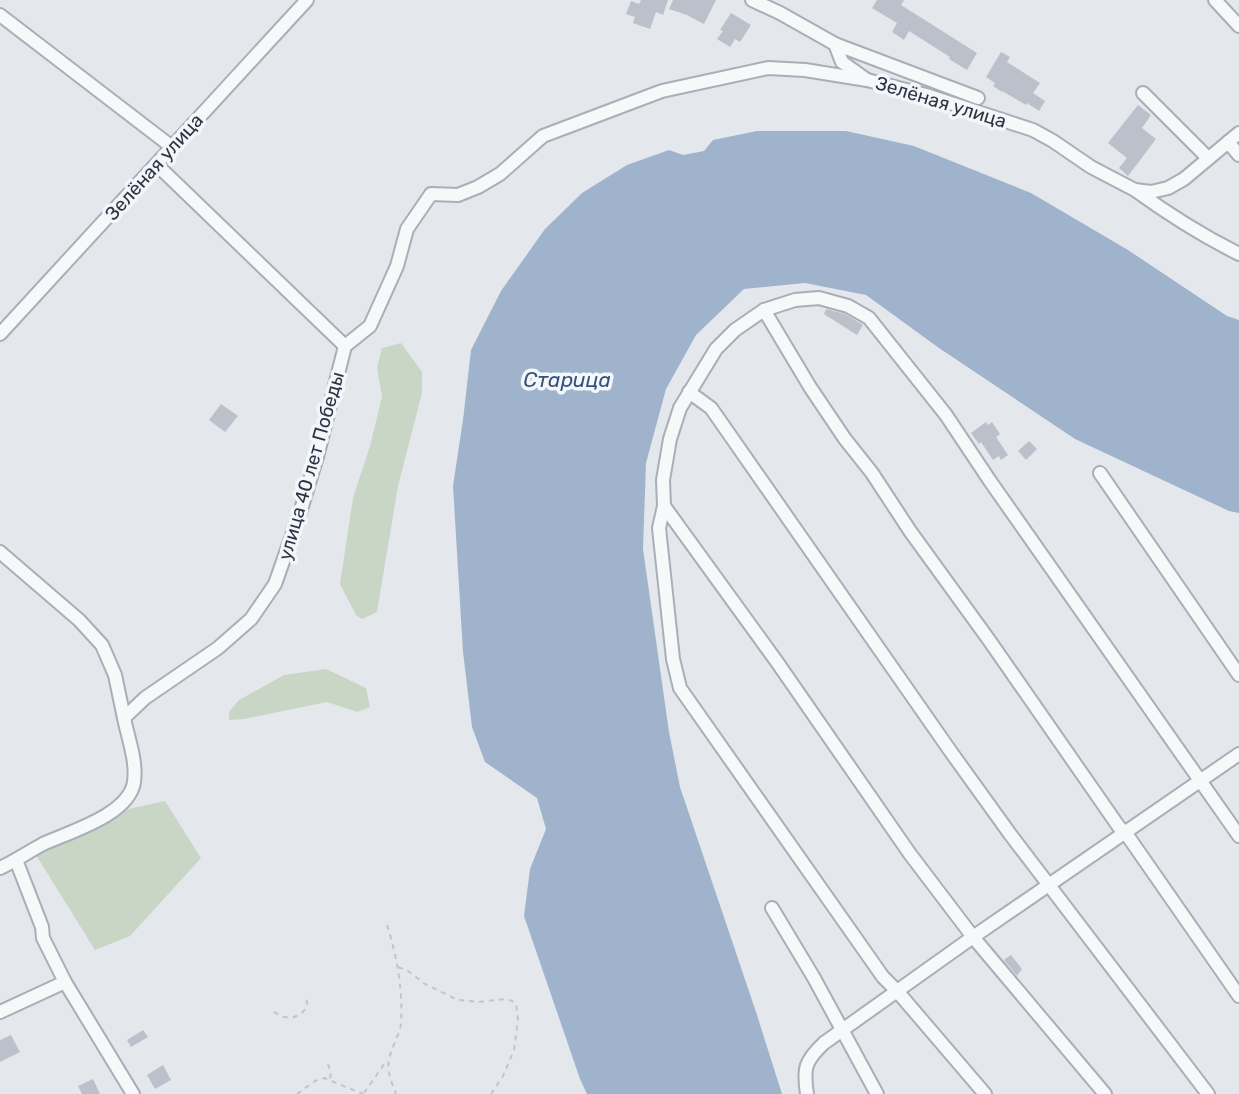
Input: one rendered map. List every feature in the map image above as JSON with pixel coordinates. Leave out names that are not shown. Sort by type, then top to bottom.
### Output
[{"type":"street","name":"Зелёная улица","points":[[0,334],[307,0]]},
{"type":"street","name":"Зелёная улица","points":[[752,0],[835,44],[842,62],[867,80],[926,95],[1032,130],[1239,254]]},
{"type":"street","points":[[1215,0],[1239,26]]},
{"type":"street","points":[[0,15],[172,147]]},
{"type":"street","points":[[835,44],[978,98]]},
{"type":"street","name":"улица 40 лет Победы","points":[[124,718],[145,698],[218,648],[251,619],[275,584],[317,457],[345,346],[370,326],[397,266],[407,229],[431,194],[457,195],[478,187],[500,174],[543,136],[662,91],[768,68],[805,70],[867,80]]},
{"type":"street","points":[[1143,93],[1208,158]]},
{"type":"street","points":[[1135,190],[1151,192],[1168,188],[1184,179],[1239,133]]},
{"type":"street","points":[[1228,142],[1239,155]]},
{"type":"street","points":[[157,165],[345,346]]},
{"type":"street","points":[[985,1094],[883,977],[680,688],[673,659],[659,528],[664,506],[663,480],[670,439],[680,408],[716,349],[735,330],[764,310],[795,300],[819,298],[848,306],[869,318],[946,415],[1239,836]]},
{"type":"street","points":[[764,310],[845,439],[1239,996]]},
{"type":"street","points":[[689,392],[711,408],[951,752],[1208,1094]]},
{"type":"street","points":[[1100,473],[1239,675]]},
{"type":"street","points":[[664,506],[777,662],[910,854],[973,937],[1105,1094]]},
{"type":"street","points":[[0,552],[79,620],[102,645],[115,675],[134,767],[134,785],[123,802],[97,820],[41,845],[0,868]]},
{"type":"street","points":[[807,1094],[804,1074],[807,1063],[819,1048],[973,937],[1239,754]]},
{"type":"street","points":[[16,860],[42,927],[43,938],[65,982],[133,1094]]},
{"type":"street","points":[[772,908],[814,978],[877,1094]]},
{"type":"street","points":[[0,1012],[65,982]]},
{"type":"path","points":[[387,925],[396,952],[401,995],[401,1026],[387,1068],[396,1094]]},
{"type":"path","points":[[398,967],[458,1000],[478,1002],[506,999],[516,1004],[518,1019],[514,1049],[503,1076],[491,1094]]},
{"type":"path","points":[[274,1012],[285,1017],[295,1017],[308,1005],[306,996]]},
{"type":"path","points":[[297,1094],[315,1081],[324,1079],[363,1094],[388,1060]]},
{"type":"path","points":[[328,1064],[330,1080]]},
{"type":"green space","points":[[401,343],[422,372],[422,393],[398,486],[377,612],[362,619],[356,615],[340,584],[353,498],[382,397],[377,368],[382,348]]},
{"type":"green space","points":[[326,669],[366,688],[370,707],[357,712],[327,702],[229,720],[229,712],[239,700],[284,675]]},
{"type":"green space","points":[[165,801],[201,858],[130,936],[95,950],[36,855],[128,809]]},
{"type":"water","name":"Старица","points":[[757,131],[846,131],[914,146],[1031,193],[1128,250],[1227,316],[1239,320],[1239,513],[1229,511],[1075,439],[939,348],[866,295],[805,283],[744,289],[696,335],[666,389],[646,463],[643,549],[669,732],[680,787],[782,1094],[587,1094],[524,916],[530,869],[546,829],[537,798],[485,762],[472,727],[463,652],[453,486],[471,350],[501,291],[545,229],[582,193],[627,165],[669,150],[683,155],[704,151],[713,140]]},
{"type":"building","points":[[641,0],[668,0],[663,15],[656,12],[650,29],[633,23],[635,17],[626,14],[631,1],[639,4]]},
{"type":"building","points":[[673,0],[716,0],[704,24],[669,9]]},
{"type":"building","points":[[877,0],[904,0],[901,5],[977,53],[967,70],[909,31],[904,40],[892,32],[897,23],[872,8]]},
{"type":"building","points":[[731,13],[751,25],[740,42],[735,39],[730,47],[717,39]]},
{"type":"building","points":[[1001,52],[1010,57],[1007,62],[1040,83],[1033,93],[1045,101],[1039,111],[1002,92],[986,77]]},
{"type":"building","points":[[1138,105],[1151,115],[1142,128],[1156,139],[1128,176],[1119,168],[1127,158],[1108,143]]},
{"type":"building","points":[[826,309],[845,314],[863,325],[857,335],[824,314]]},
{"type":"building","points":[[221,404],[238,416],[225,432],[209,420]]},
{"type":"building","points":[[986,422],[988,425],[992,422],[1000,434],[996,437],[1008,455],[1001,460],[999,456],[993,460],[971,433]]},
{"type":"building","points":[[1029,441],[1037,449],[1026,460],[1018,451]]},
{"type":"building","points":[[1011,955],[1022,969],[1017,976],[1004,960]]},
{"type":"building","points":[[143,1030],[148,1037],[131,1047],[127,1040]]},
{"type":"building","points":[[11,1035],[20,1052],[0,1062],[0,1040]]},
{"type":"building","points":[[163,1065],[171,1080],[155,1089],[147,1075]]},
{"type":"building","points":[[93,1079],[100,1094],[82,1094],[78,1086]]}]
